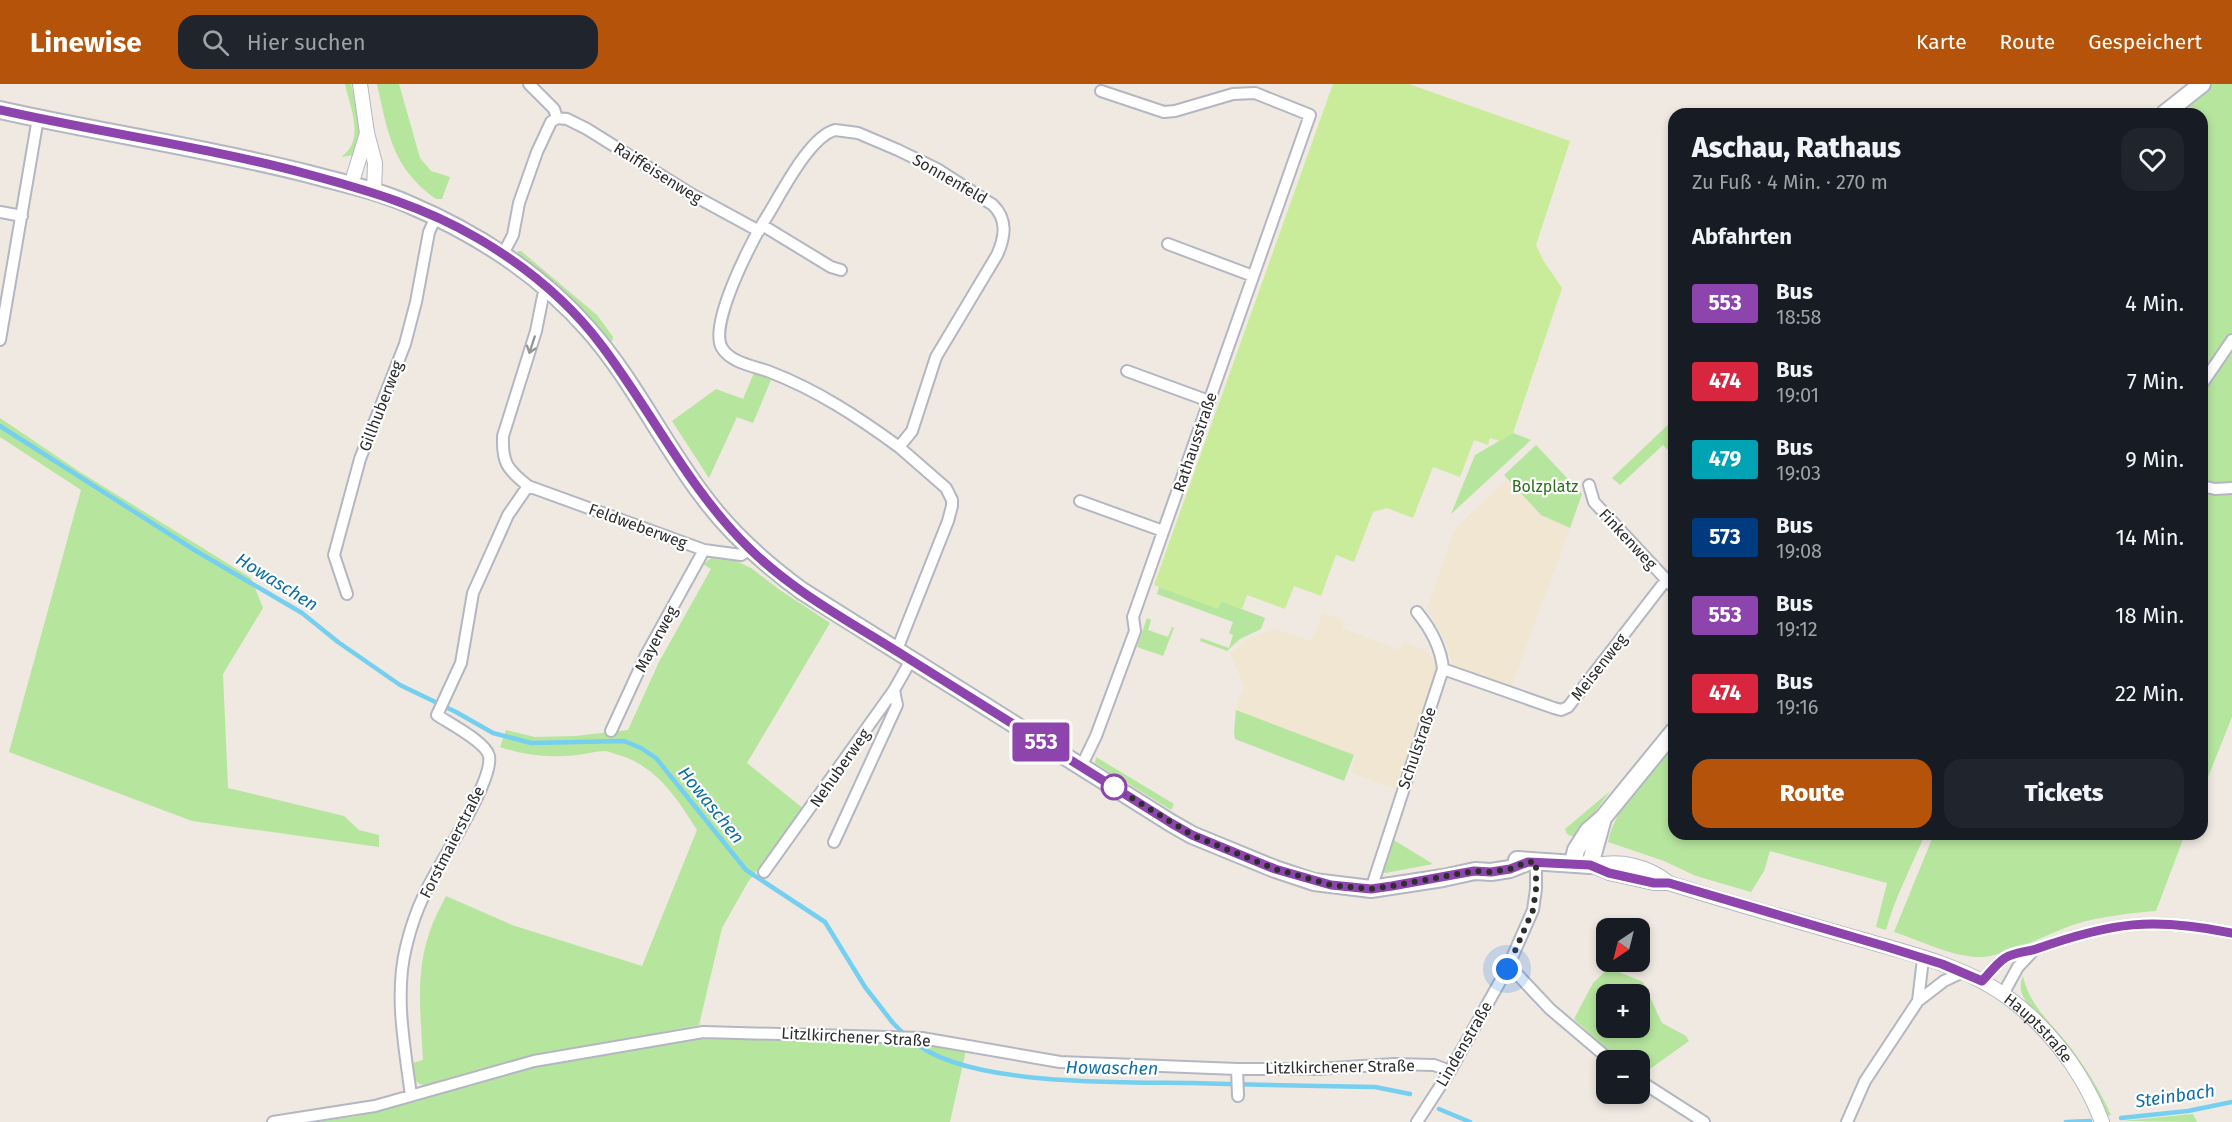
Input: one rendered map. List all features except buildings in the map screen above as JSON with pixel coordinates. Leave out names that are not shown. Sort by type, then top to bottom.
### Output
[{"type":"main road","points":[[2172,108],[2202,84]]},
{"type":"main road","name":"Hauptstraße","points":[[0,110],[265,163],[351,185],[407,204],[479,239],[503,254],[548,289],[575,314],[601,344],[704,497],[750,549],[802,591],[1192,835],[1275,869],[1314,882],[1371,889],[1474,871],[1491,872],[1510,869],[1532,862],[1585,865]]},
{"type":"main road","points":[[1585,865],[1580,843],[1668,738]]},
{"type":"street","points":[[360,84],[367,133],[375,163],[374,192]]},
{"type":"street","points":[[503,254],[513,235],[519,203],[537,152],[551,122],[557,118],[554,109],[530,84]]},
{"type":"street","name":"Rathausstraße","points":[[1081,767],[1096,736],[1135,631],[1133,616],[1310,115],[1255,93],[1233,94],[1175,111],[1164,112],[1101,91]]},
{"type":"street","points":[[0,340],[38,118]]},
{"type":"street","name":"Raiffeisenweg","points":[[557,118],[567,118],[581,125],[691,194],[760,228]]},
{"type":"street","name":"Sonnenfeld","points":[[895,650],[943,535],[952,506],[952,500],[946,488],[899,447],[830,400],[788,379],[740,362],[722,350],[719,342],[719,322],[760,228],[810,148],[825,132],[835,130],[858,133],[898,150],[962,183],[1000,211],[1004,225],[1002,244],[936,357],[912,431],[899,447]]},
{"type":"street","points":[[351,185],[367,133]]},
{"type":"street","points":[[0,212],[22,216]]},
{"type":"street","name":"Gillhuberweg","points":[[347,594],[334,555],[360,459],[405,344],[416,302],[429,232],[436,217]]},
{"type":"street","points":[[760,228],[831,267],[841,270]]},
{"type":"street","points":[[1168,244],[1253,276]]},
{"type":"street","points":[[528,486],[505,464],[502,453],[503,436],[536,331],[543,296],[548,289]]},
{"type":"street","points":[[2208,375],[2232,340]]},
{"type":"street","points":[[1126,371],[1209,401]]},
{"type":"street","name":"Finkenweg","points":[[1589,485],[1594,502],[1668,582]]},
{"type":"street","name":"Feldweberweg","points":[[528,486],[704,550],[741,555],[750,549]]},
{"type":"street","name":"Forstmaierstraße","points":[[411,1096],[401,1020],[401,984],[406,949],[424,894],[468,814],[489,763],[488,751],[480,743],[437,715],[461,663],[473,593],[508,515],[528,486]]},
{"type":"street","points":[[2208,488],[2232,488]]},
{"type":"street","points":[[1080,501],[1163,531]]},
{"type":"street","name":"Mayerweg","points":[[611,730],[646,655],[704,550]]},
{"type":"street","name":"Meisenweg","points":[[1443,669],[1561,710],[1568,707],[1668,586]]},
{"type":"street","points":[[1417,612],[1428,626],[1439,648],[1443,669]]},
{"type":"street","name":"Nehuberweg","points":[[764,872],[894,690],[911,660]]},
{"type":"street","name":"Schulstraße","points":[[1371,889],[1443,669]]},
{"type":"street","points":[[834,842],[897,705],[894,690]]},
{"type":"street","name":"Lindenstraße","points":[[1417,1122],[1450,1071],[1507,969],[1533,910],[1536,889],[1532,862]]},
{"type":"street","name":"Hauptstraße","points":[[1585,865],[1654,883],[1669,883],[1923,958],[1982,981],[2003,994],[2032,1018],[2053,1040],[2079,1075],[2102,1122]]},
{"type":"street","points":[[1982,981],[2005,958],[2080,934],[2138,923],[2185,924],[2232,933]]},
{"type":"street","points":[[2003,994],[2018,967],[2034,950]]},
{"type":"street","points":[[1918,1001],[1923,958]]},
{"type":"street","points":[[1507,969],[1517,974],[1550,1008],[1598,1050]]},
{"type":"street","points":[[1847,1122],[1865,1082],[1918,1001],[1944,981],[1963,972]]},
{"type":"street","name":"Litzlkirchener Straße","points":[[273,1122],[375,1106],[534,1061],[702,1032],[922,1038],[1060,1062],[1237,1073],[1394,1064],[1434,1065],[1450,1071]]},
{"type":"street","points":[[1237,1073],[1238,1096]]},
{"type":"street","points":[[1650,1087],[1704,1122]]},
{"type":"shaded area","points":[[1507,479],[1541,515],[1570,528],[1510,690],[1453,668],[1447,644],[1427,608],[1455,529]]},
{"type":"shaded area","points":[[1323,613],[1344,621],[1342,628],[1399,650],[1403,642],[1423,649],[1435,660],[1438,675],[1397,789],[1351,773],[1356,756],[1236,710],[1240,695],[1245,688],[1230,653],[1249,638],[1275,629],[1312,641]]},
{"type":"green space","points":[[345,84],[351,84],[359,120],[359,137],[355,155],[341,157],[349,150],[355,133],[353,113]]},
{"type":"green space","points":[[377,84],[399,84],[420,158],[431,171],[450,177],[442,199],[436,199],[421,187],[401,162],[389,134]]},
{"type":"green space","points":[[1333,84],[1409,84],[1570,141],[1536,245],[1562,288],[1513,433],[1500,441],[1490,438],[1488,445],[1474,440],[1460,477],[1433,467],[1413,518],[1387,508],[1373,512],[1354,562],[1336,555],[1321,596],[1294,586],[1285,609],[1247,595],[1242,609],[1221,601],[1218,609],[1154,585]]},
{"type":"green space","points":[[2213,84],[2232,84],[2232,333],[2208,367],[2208,108],[2183,108]]},
{"type":"green space","points":[[518,251],[521,251],[597,315],[613,337],[612,341],[609,342],[569,297],[518,255]]},
{"type":"green space","points":[[2232,346],[2232,484],[2208,482],[2208,381]]},
{"type":"green space","points":[[754,373],[771,380],[753,423],[737,417],[709,478],[672,421],[716,389],[743,399]]},
{"type":"green space","points":[[0,418],[80,472],[251,578],[263,608],[223,674],[228,788],[344,816],[359,830],[379,835],[379,847],[192,821],[9,752],[81,490],[0,437]]},
{"type":"green space","points":[[1668,425],[1668,450],[1663,445],[1620,485],[1612,478]]},
{"type":"green space","points":[[1513,433],[1531,440],[1451,514],[1475,455]]},
{"type":"green space","name":"Bolzplatz","points":[[1536,445],[1582,494],[1570,528],[1541,515],[1504,475]]},
{"type":"green space","points":[[2208,490],[2232,493],[2232,717],[2208,777]]},
{"type":"green space","points":[[714,556],[734,560],[751,568],[830,623],[747,763],[805,810],[748,882],[722,928],[699,1025],[537,1056],[430,1086],[417,1082],[409,1064],[423,1060],[420,997],[422,965],[431,929],[446,896],[512,925],[642,966],[697,830],[673,795],[655,775],[632,760],[605,751],[548,756],[500,747],[506,730],[535,737],[575,736],[628,730],[659,662],[711,569],[703,564]]},
{"type":"green space","points":[[1159,587],[1218,608],[1221,601],[1265,618],[1261,629],[1240,639],[1227,651],[1200,641],[1201,638],[1229,648],[1233,635],[1229,633],[1233,622],[1157,594]]},
{"type":"green space","points":[[1147,618],[1151,620],[1148,630],[1168,637],[1172,627],[1174,628],[1163,656],[1137,647]]},
{"type":"green space","points":[[1236,710],[1354,755],[1344,781],[1235,739]]},
{"type":"green space","points":[[1668,750],[1668,840],[1922,840],[1886,930],[1876,927],[1887,883],[1770,851],[1764,871],[1751,892],[1696,876],[1664,861],[1608,842],[1618,815]]},
{"type":"green space","points":[[1096,757],[1174,804],[1171,810],[1095,763]]},
{"type":"green space","points":[[1610,791],[1576,838],[1567,834],[1565,829]]},
{"type":"green space","points":[[1392,839],[1433,864],[1382,872],[1381,868]]},
{"type":"green space","points":[[1932,840],[2183,840],[2156,911],[2098,918],[2068,927],[2015,949],[1978,957],[1946,951],[1894,932]]},
{"type":"green space","points":[[1605,972],[1619,972],[1644,984],[1596,984],[1596,1038],[1650,1038],[1650,997],[1662,1023],[1686,1036],[1689,1041],[1650,1069],[1650,1050],[1608,1050],[1574,1019],[1593,983]]},
{"type":"green space","points":[[2023,976],[2030,997],[2082,1064],[2111,1115],[2107,1117],[2091,1085],[2063,1042],[2032,1010],[2025,999],[2021,987]]},
{"type":"green space","points":[[703,1036],[886,1044],[916,1043],[966,1050],[950,1122],[316,1122],[358,1116],[414,1102],[539,1065]]},
{"type":"green space","points":[[2193,1114],[2197,1122],[2122,1121]]},
{"type":"waterway","name":"Howaschen","points":[[0,426],[196,551],[302,613],[338,642],[400,685],[493,733],[531,743],[624,741],[656,758],[746,870],[825,922],[865,987],[905,1035]]},
{"type":"waterway","name":"Howaschen","points":[[912,1040],[936,1055],[968,1066],[1045,1079],[1375,1087],[1410,1094]]},
{"type":"waterway","name":"Steinbach","points":[[2121,1118],[2188,1111],[2232,1102]]},
{"type":"waterway","name":"Howaschen","points":[[1439,1109],[1470,1122]]},
{"type":"waterway","name":"Steinbach","points":[[2066,1122],[2090,1121]]},
{"type":"bus line","name":"553","points":[[0,110],[276,166],[351,185],[407,204],[479,239],[503,254],[548,289],[575,314],[601,344],[719,516],[750,549],[784,578],[1171,823],[1192,835],[1275,869],[1314,882],[1371,889],[1474,871],[1491,872],[1510,869],[1528,862],[1590,865],[1609,873],[1654,883],[1669,883],[1884,946],[1942,964],[1982,981],[2005,958],[2106,928],[2138,923],[2161,923],[2185,924],[2232,933]]},
{"type":"route","points":[[1114,787],[1192,835],[1275,869],[1314,882],[1371,889],[1474,871],[1491,872],[1510,869],[1528,862],[1536,862],[1533,910],[1507,969]]}]
